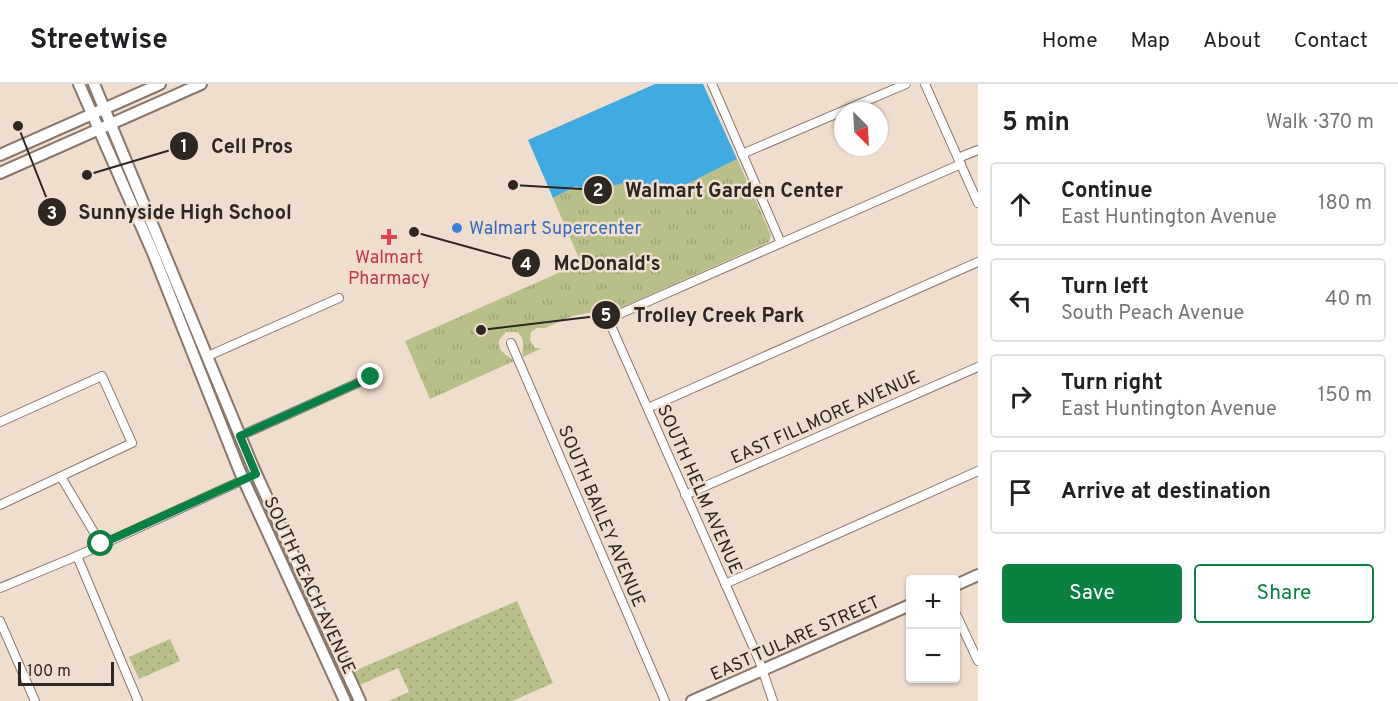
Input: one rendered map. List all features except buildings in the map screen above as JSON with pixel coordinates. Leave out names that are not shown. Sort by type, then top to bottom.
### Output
[{"type":"main road","name":"SOUTH PEACH AVENUE","points":[[79,84],[153,253],[243,479],[345,701]]},
{"type":"main road","name":"SOUTH PEACH AVENUE","points":[[94,84],[256,474],[360,701]]},
{"type":"main road","points":[[0,155],[160,84]]},
{"type":"main road","points":[[0,173],[201,84]]},
{"type":"main road","points":[[153,253],[160,257],[174,289],[184,298]]},
{"type":"main road","points":[[169,292],[185,316],[200,352],[208,356]]},
{"type":"main road","points":[[204,380],[219,403],[231,430],[240,436]]},
{"type":"main road","points":[[960,583],[978,575]]},
{"type":"main road","name":"EAST TULARE STREET","points":[[692,701],[906,607]]},
{"type":"street","points":[[712,84],[781,243],[960,161],[978,150]]},
{"type":"street","points":[[742,154],[906,84]]},
{"type":"street","points":[[925,84],[978,203]]},
{"type":"street","name":"SOUTH HELM AVENUE","points":[[773,701],[725,584],[608,319],[781,243]]},
{"type":"street","points":[[648,408],[978,262]]},
{"type":"street","points":[[208,356],[339,298]]},
{"type":"street","name":"SOUTH BAILEY AVENUE","points":[[511,344],[665,701]]},
{"type":"street","name":"EAST FILLMORE AVENUE","points":[[685,495],[978,367]]},
{"type":"street","points":[[0,422],[102,376],[132,444],[0,505]]},
{"type":"street","points":[[240,436],[371,377]]},
{"type":"street","points":[[725,584],[978,471]]},
{"type":"street","points":[[0,588],[77,556],[256,474]]},
{"type":"street","points":[[61,477],[101,544]]},
{"type":"street","points":[[77,556],[138,701]]},
{"type":"street","points":[[0,621],[35,701]]},
{"type":"street","points":[[960,623],[978,661]]},
{"type":"green space","points":[[737,159],[771,235],[769,242],[598,318],[594,312],[572,316],[545,328],[537,328],[531,332],[530,340],[535,348],[542,348],[523,357],[523,341],[520,335],[517,332],[506,332],[499,340],[500,347],[514,361],[430,399],[405,341],[581,263],[553,198],[576,186],[586,192],[628,182],[679,188]]},
{"type":"green space","points":[[517,601],[553,683],[512,701],[388,701],[409,692],[398,668],[360,685],[352,672]]},
{"type":"green space","points":[[170,639],[180,661],[139,679],[129,657]]},
{"type":"water","points":[[655,84],[703,84],[737,159],[679,188],[628,182],[586,192],[576,186],[553,198],[528,140]]},
{"type":"place","name":"Sunnyside High School","points":[[18,126]]},
{"type":"place","name":"Cell Pros","points":[[87,175]]},
{"type":"place","name":"Walmart Garden Center","points":[[513,185]]},
{"type":"place","name":"Walmart Supercenter","points":[[457,228]]},
{"type":"place","name":"McDonald's","points":[[414,232]]},
{"type":"place","name":"Walmart Pharmacy","points":[[389,237]]},
{"type":"place","name":"Trolley Creek Park","points":[[481,330]]},
{"type":"route","points":[[101,544],[256,474],[240,436],[371,377]]}]
